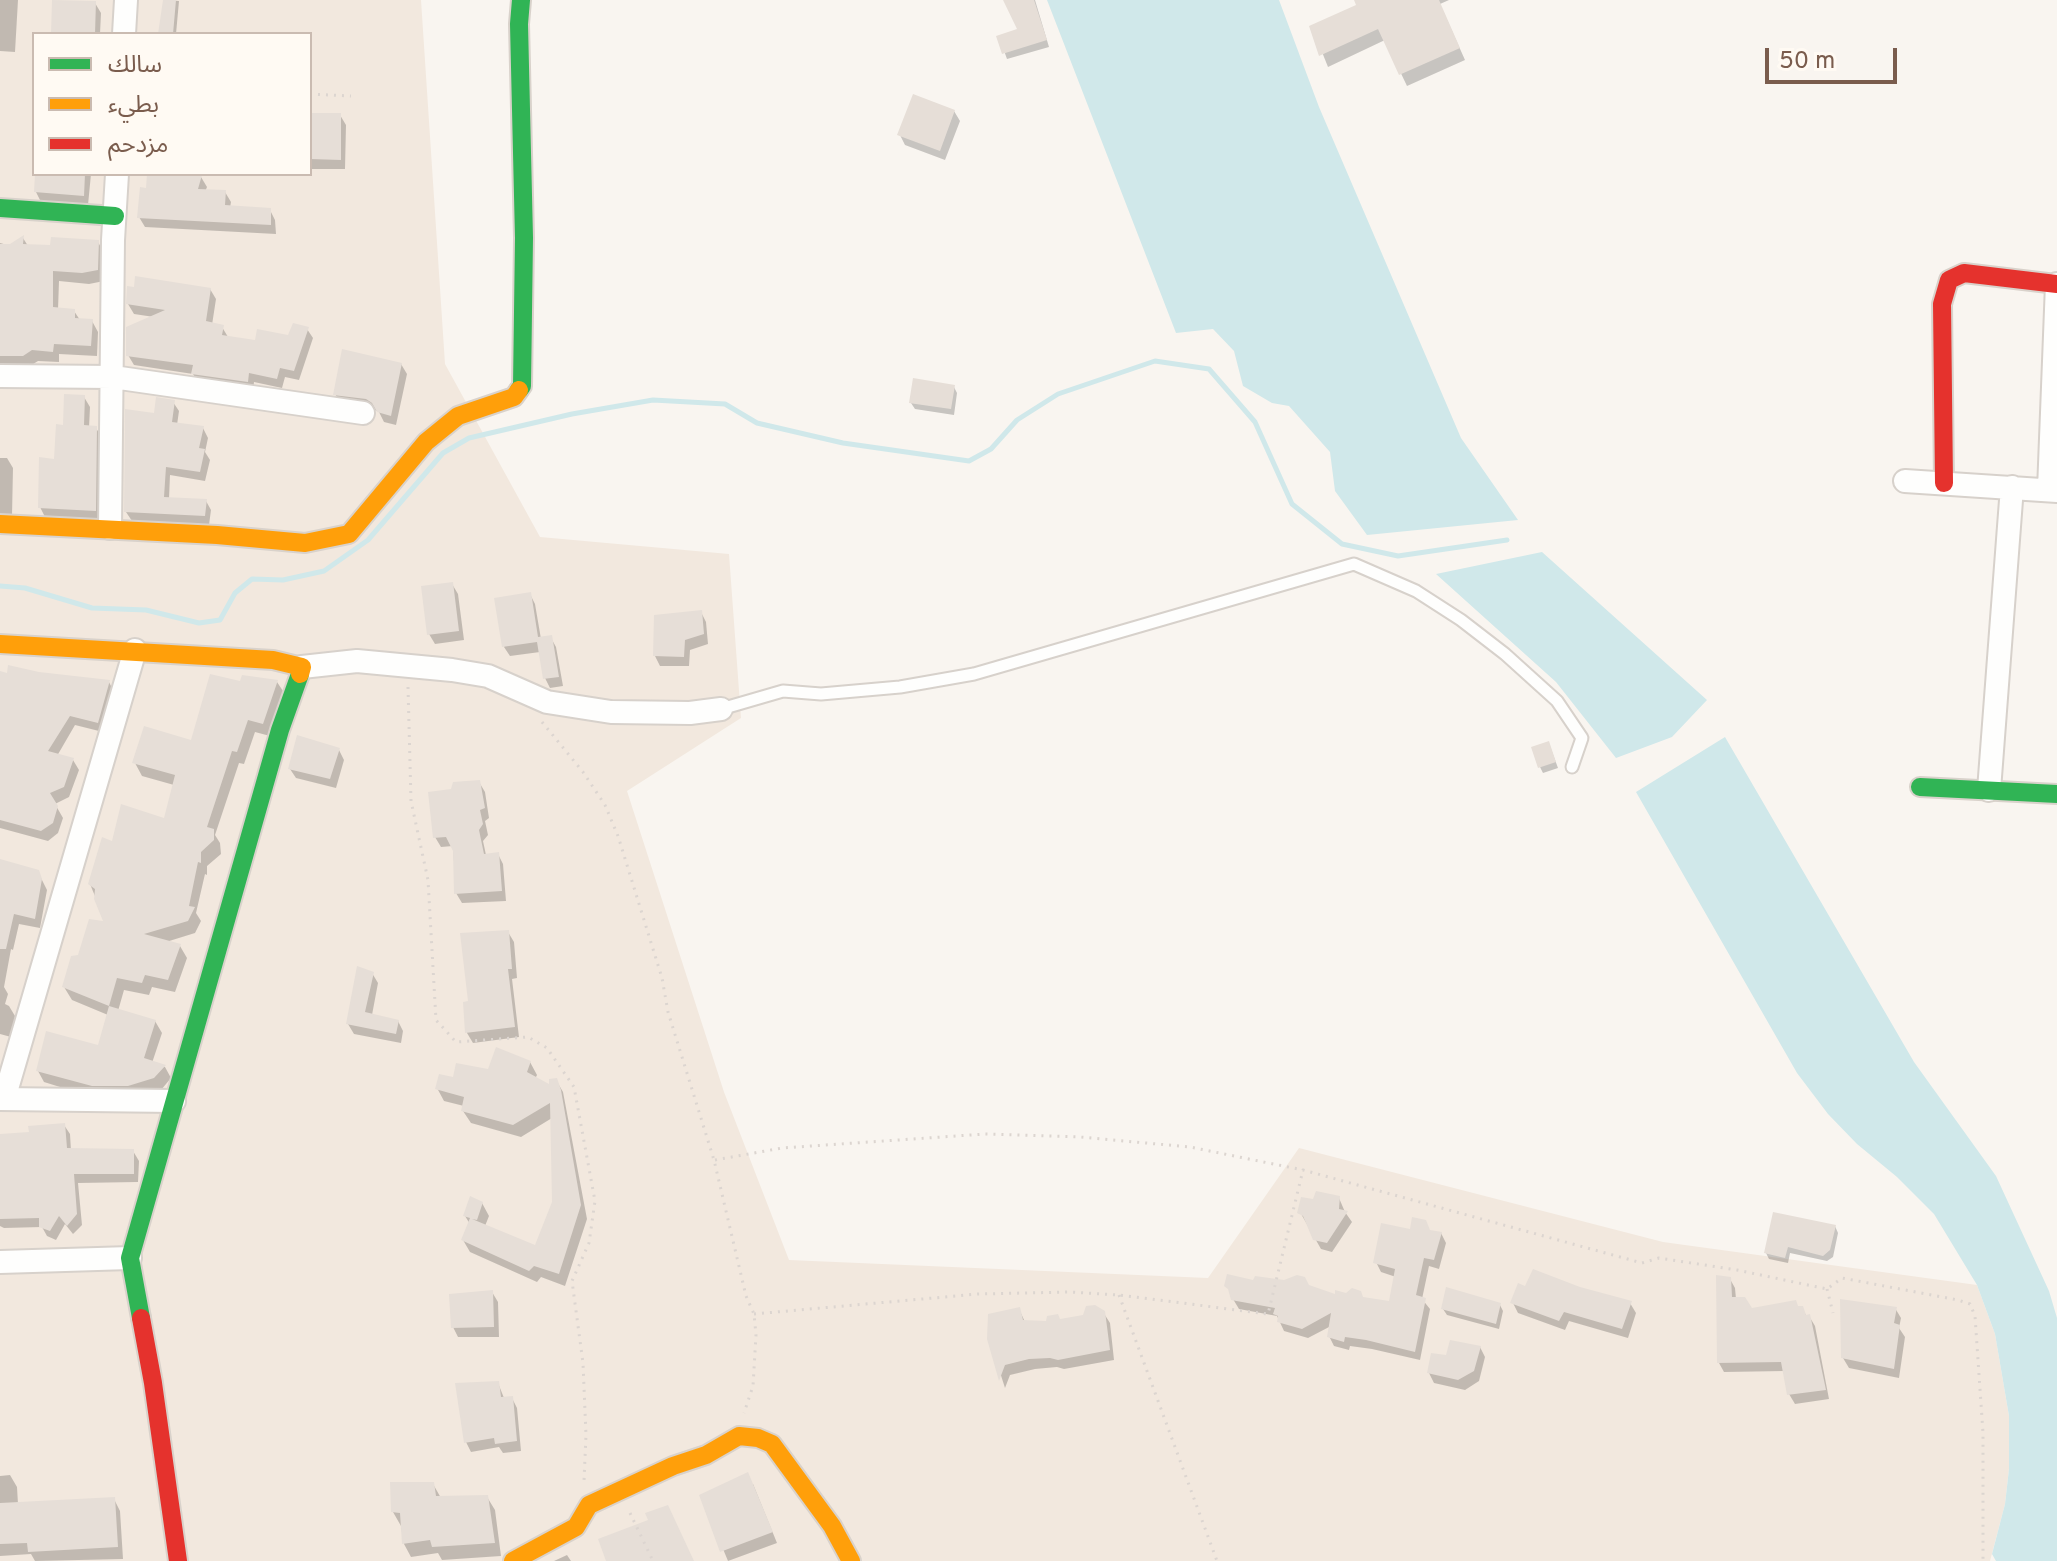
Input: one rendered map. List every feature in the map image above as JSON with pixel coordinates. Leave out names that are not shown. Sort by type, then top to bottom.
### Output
[{"type":"street","points":[[124,32],[126,0]]},
{"type":"street","points":[[0,524],[110,528],[305,543],[349,534],[426,442],[458,416],[514,397],[522,386],[521,0]]},
{"type":"street","points":[[110,528],[113,240],[117,176]]},
{"type":"street","points":[[0,208],[115,216]]},
{"type":"street","points":[[1905,481],[2053,490],[2057,284],[1964,273],[1949,280],[1942,304],[1944,483]]},
{"type":"street","points":[[0,376],[113,377],[363,413]]},
{"type":"street","points":[[1989,790],[2012,487]]},
{"type":"street","points":[[0,644],[273,660],[302,667],[357,661],[488,676],[547,702],[611,712],[690,713],[721,709]]},
{"type":"street","points":[[135,650],[2,1099],[174,1101]]},
{"type":"street","points":[[178,1561],[153,1383],[130,1258],[276,744],[302,667]]},
{"type":"street","points":[[1920,787],[2057,794]]},
{"type":"street","points":[[0,1262],[130,1258]]},
{"type":"street","points":[[513,1561],[576,1527],[589,1505],[673,1466],[706,1455],[739,1436],[758,1438],[772,1444],[832,1526],[851,1561]]},
{"type":"lane","points":[[721,709],[783,691],[821,694],[900,687],[974,674],[1354,564],[1416,591],[1461,620],[1557,701],[1582,738],[1572,767]]},
{"type":"path","points":[[312,94],[351,96]]},
{"type":"path","points":[[408,667],[411,801],[428,880],[436,1020],[456,1042],[528,1037],[547,1048],[574,1087],[595,1201],[589,1243],[572,1281],[583,1363],[586,1435],[583,1475],[589,1505]]},
{"type":"path","points":[[541,721],[583,772],[605,805],[618,836],[662,978],[668,1012],[696,1109],[714,1160],[746,1296],[754,1314],[756,1335],[753,1386],[739,1436]]},
{"type":"path","points":[[714,1160],[782,1148],[985,1134],[1080,1137],[1190,1147],[1303,1170],[1642,1263],[1659,1258],[1827,1289],[1842,1278],[1970,1304],[1975,1316],[1983,1433],[1983,1561]]},
{"type":"path","points":[[754,1314],[978,1294],[1070,1292],[1119,1295],[1268,1314],[1303,1170]]},
{"type":"path","points":[[1827,1289],[1833,1313]]},
{"type":"path","points":[[1119,1295],[1217,1561]]},
{"type":"path","points":[[620,1491],[653,1561]]},
{"type":"shaded area","points":[[0,0],[421,0],[445,364],[540,537],[729,554],[741,718],[627,791],[724,1092],[789,1260],[1208,1278],[1299,1148],[1663,1242],[1977,1285],[1995,1334],[2009,1416],[2009,1469],[2005,1504],[1990,1561],[0,1561]]},
{"type":"water","points":[[1047,0],[1279,0],[1319,107],[1461,438],[1518,520],[1367,535],[1335,491],[1330,452],[1289,406],[1272,403],[1243,386],[1234,351],[1213,329],[1176,333]]},
{"type":"water","points":[[1542,552],[1707,700],[1672,737],[1616,758],[1556,682],[1436,574]]},
{"type":"water","points":[[1725,737],[1914,1062],[1996,1176],[2049,1291],[2057,1318],[2057,1561],[1996,1561],[1992,1554],[2005,1504],[2009,1469],[2009,1416],[1995,1334],[1977,1285],[1934,1214],[1897,1177],[1857,1144],[1828,1114],[1797,1073],[1636,792]]},
{"type":"building","points":[[52,0],[96,1],[95,32],[51,32]]},
{"type":"building","points":[[163,0],[176,0],[173,32],[158,32]]},
{"type":"building","points":[[1003,0],[1034,0],[1047,40],[1002,54],[996,36],[1017,29]]},
{"type":"building","points":[[1354,0],[1439,0],[1460,48],[1399,75],[1378,29],[1319,56],[1309,26],[1356,5]]},
{"type":"building","points":[[913,94],[955,110],[940,151],[897,135]]},
{"type":"building","points":[[312,113],[341,113],[341,160],[312,159]]},
{"type":"building","points":[[35,176],[85,176],[84,196],[34,192]]},
{"type":"building","points":[[147,176],[202,176],[198,189],[226,190],[225,205],[271,208],[271,225],[137,218],[140,187],[146,188]]},
{"type":"building","points":[[24,235],[23,244],[50,245],[51,237],[99,240],[98,270],[82,273],[53,271],[53,307],[75,309],[75,318],[93,319],[91,346],[54,344],[53,352],[32,350],[23,356],[0,356],[0,244],[10,244]]},
{"type":"building","points":[[135,276],[211,288],[206,321],[224,325],[222,335],[255,340],[257,329],[288,335],[293,323],[309,327],[294,371],[280,368],[277,379],[249,373],[248,382],[191,374],[193,365],[126,356],[126,327],[165,310],[126,304],[127,286],[134,287]]},
{"type":"building","points":[[342,349],[402,363],[391,416],[377,412],[366,399],[333,395]]},
{"type":"building","points":[[913,378],[955,385],[951,409],[909,403]]},
{"type":"building","points":[[64,394],[85,395],[84,425],[97,426],[96,511],[38,508],[39,457],[54,459],[56,424],[63,425]]},
{"type":"building","points":[[156,397],[175,400],[172,422],[204,426],[199,448],[205,449],[200,472],[166,467],[164,497],[207,499],[205,516],[124,512],[125,409],[154,413]]},
{"type":"building","points":[[453,582],[459,631],[427,635],[421,586]]},
{"type":"building","points":[[531,592],[538,637],[552,635],[559,677],[543,679],[537,642],[502,647],[494,598]]},
{"type":"building","points":[[702,610],[704,634],[685,640],[684,657],[653,656],[654,615]]},
{"type":"building","points":[[8,665],[39,672],[110,680],[98,723],[70,716],[48,751],[74,758],[64,787],[50,793],[58,806],[53,823],[41,831],[0,820],[0,671],[7,673]]},
{"type":"building","points":[[210,674],[240,681],[242,675],[278,680],[263,724],[248,720],[237,752],[232,751],[207,827],[214,829],[214,840],[201,852],[189,906],[195,907],[188,921],[144,934],[181,944],[168,980],[145,975],[142,983],[117,978],[109,1006],[62,987],[71,956],[78,955],[89,919],[103,921],[94,899],[95,889],[88,884],[102,837],[112,841],[121,804],[164,818],[175,775],[132,763],[144,726],[191,740]]},
{"type":"building","points":[[297,735],[340,748],[330,779],[288,769]]},
{"type":"building","points":[[1549,741],[1556,762],[1538,768],[1531,747]]},
{"type":"building","points":[[480,780],[485,808],[480,810],[483,824],[479,830],[484,854],[499,852],[502,891],[454,894],[453,851],[446,837],[433,838],[428,792],[451,789],[453,782]]},
{"type":"building","points":[[0,859],[39,870],[42,879],[35,919],[14,914],[6,949],[0,949]]},
{"type":"building","points":[[509,930],[512,969],[508,969],[515,1027],[465,1033],[463,1002],[468,1001],[460,933]]},
{"type":"building","points":[[357,966],[374,972],[365,1012],[399,1020],[396,1034],[346,1024]]},
{"type":"building","points":[[109,1006],[156,1020],[144,1058],[166,1065],[154,1078],[128,1086],[92,1086],[36,1071],[46,1031],[98,1045]]},
{"type":"building","points":[[496,1047],[531,1061],[527,1072],[549,1084],[549,1079],[557,1078],[561,1090],[581,1205],[559,1274],[534,1266],[529,1271],[461,1240],[470,1218],[463,1216],[470,1196],[483,1202],[477,1220],[472,1219],[535,1245],[552,1202],[550,1103],[513,1125],[461,1111],[464,1097],[435,1089],[439,1074],[453,1077],[456,1063],[488,1069]]},
{"type":"building","points":[[65,1123],[67,1148],[134,1149],[134,1174],[74,1174],[77,1214],[67,1226],[59,1216],[50,1231],[39,1227],[39,1218],[0,1219],[0,1134],[29,1132],[28,1126]]},
{"type":"building","points":[[1316,1191],[1340,1196],[1339,1209],[1348,1211],[1327,1243],[1313,1240],[1303,1216],[1297,1213],[1301,1197],[1313,1199]]},
{"type":"building","points":[[1773,1212],[1836,1225],[1830,1250],[1823,1256],[1788,1247],[1785,1258],[1764,1253]]},
{"type":"building","points":[[1412,1217],[1426,1220],[1430,1230],[1442,1232],[1434,1260],[1424,1258],[1416,1295],[1426,1298],[1415,1352],[1366,1340],[1345,1337],[1344,1342],[1327,1337],[1331,1313],[1302,1329],[1277,1322],[1278,1316],[1273,1314],[1275,1308],[1231,1300],[1224,1286],[1227,1274],[1253,1280],[1255,1276],[1284,1280],[1297,1275],[1305,1277],[1309,1285],[1335,1294],[1335,1290],[1346,1293],[1352,1288],[1361,1291],[1363,1297],[1389,1301],[1395,1269],[1373,1263],[1381,1223],[1410,1229]]},
{"type":"building","points":[[1533,1269],[1580,1287],[1632,1301],[1622,1329],[1564,1312],[1559,1321],[1510,1303],[1518,1283],[1525,1286]]},
{"type":"building","points":[[1716,1275],[1731,1277],[1732,1297],[1745,1297],[1752,1308],[1796,1300],[1798,1306],[1803,1306],[1806,1315],[1810,1314],[1826,1390],[1787,1395],[1781,1362],[1717,1363]]},
{"type":"building","points":[[1446,1287],[1501,1303],[1496,1324],[1441,1309]]},
{"type":"building","points":[[493,1290],[494,1327],[451,1328],[449,1294]]},
{"type":"building","points":[[1840,1299],[1897,1307],[1894,1323],[1900,1325],[1894,1369],[1841,1358]]},
{"type":"building","points":[[1095,1305],[1105,1311],[1110,1350],[1058,1360],[1029,1359],[1005,1365],[999,1381],[987,1339],[988,1314],[1020,1307],[1023,1320],[1046,1321],[1047,1316],[1058,1314],[1060,1319],[1083,1315],[1086,1306]]},
{"type":"building","points":[[1450,1340],[1481,1346],[1474,1371],[1458,1380],[1427,1373],[1431,1353],[1446,1355]]},
{"type":"building","points":[[499,1381],[501,1397],[513,1396],[517,1441],[495,1444],[494,1438],[464,1443],[455,1383]]},
{"type":"building","points":[[748,1472],[773,1532],[720,1552],[699,1495]]},
{"type":"building","points":[[390,1482],[434,1482],[436,1496],[488,1495],[495,1543],[432,1547],[430,1540],[402,1544],[400,1513],[391,1512]]},
{"type":"building","points":[[115,1497],[118,1547],[28,1552],[27,1543],[0,1544],[0,1503]]},
{"type":"building","points":[[668,1505],[694,1561],[606,1561],[598,1539],[648,1520],[645,1513]]},
{"type":"waterway","points":[[0,586],[25,588],[92,608],[146,610],[199,623],[220,620],[235,593],[252,579],[283,580],[324,571],[368,540],[443,453],[469,438],[572,414],[653,400],[725,404],[757,423],[843,443],[969,461],[991,449],[1017,420],[1058,394],[1155,361],[1209,369],[1255,422],[1292,504],[1342,544],[1398,556],[1507,540]]},
{"type":"traffic: fast","points":[[519,390],[522,386],[524,238],[521,0]]},
{"type":"traffic: fast","points":[[0,208],[115,216]]},
{"type":"traffic: fast","points":[[141,1318],[130,1258],[280,730],[300,674]]},
{"type":"traffic: fast","points":[[1920,787],[2057,794]]},
{"type":"traffic: slow","points":[[0,524],[217,535],[305,543],[349,534],[426,442],[458,416],[514,397],[519,390]]},
{"type":"traffic: slow","points":[[0,644],[273,660],[302,667],[300,674]]},
{"type":"traffic: slow","points":[[513,1561],[576,1527],[589,1505],[673,1466],[706,1455],[739,1436],[758,1438],[772,1444],[832,1526],[851,1561]]},
{"type":"traffic: jam","points":[[1944,483],[1942,304],[1949,280],[1964,273],[2057,284]]},
{"type":"traffic: jam","points":[[141,1318],[178,1561]]}]
